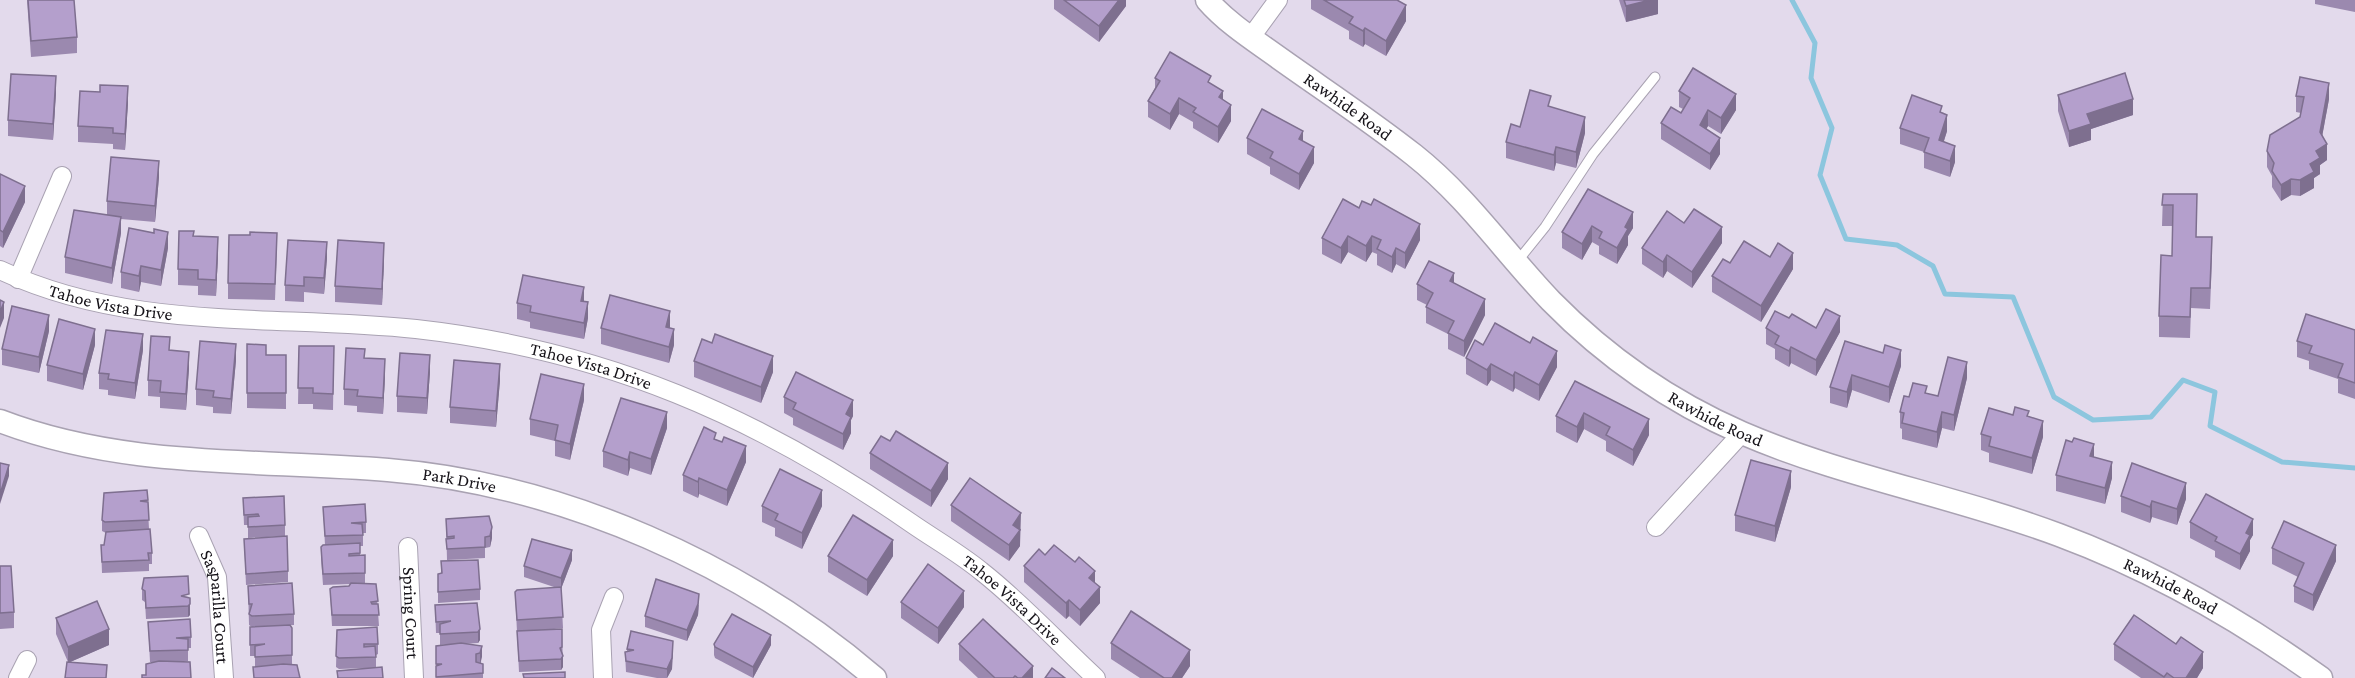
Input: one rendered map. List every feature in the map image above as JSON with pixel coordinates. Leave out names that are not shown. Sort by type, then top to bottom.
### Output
[{"type":"street","name":"Rawhide Road","points":[[1207,0],[1251,37],[1413,154],[1460,198],[1551,301],[1608,352],[1672,397],[1742,433],[1796,453],[2009,518],[2095,549],[2211,605],[2321,678]]},
{"type":"street","points":[[1251,37],[1278,0]]},
{"type":"street","points":[[18,279],[63,176]]},
{"type":"street","name":"Tahoe Vista Drive","points":[[0,270],[18,279],[71,297],[135,310],[184,317],[415,329],[501,342],[591,362],[683,395],[779,440],[876,498],[981,571],[1096,678]]},
{"type":"street","name":"Park Drive","points":[[0,421],[70,442],[143,456],[216,462],[390,470],[473,483],[560,505],[637,532],[710,566],[772,602],[838,646],[875,678]]},
{"type":"street","points":[[1656,527],[1742,433]]},
{"type":"street","name":"Sasparilla Court","points":[[199,536],[217,577],[224,678]]},
{"type":"street","name":"Spring Court","points":[[408,547],[414,678]]},
{"type":"street","points":[[603,678],[601,630],[614,597]]},
{"type":"street","points":[[18,678],[27,660]]},
{"type":"lane","points":[[1516,263],[1545,227],[1593,154],[1655,77]]},
{"type":"building","points":[[28,0],[74,0],[77,37],[31,41]]},
{"type":"building","points":[[1064,0],[1119,0],[1099,26]]},
{"type":"building","points":[[1324,0],[1397,0],[1406,5],[1386,41],[1365,28],[1363,31],[1349,23],[1353,17]]},
{"type":"building","points":[[1624,0],[1650,0],[1626,6]]},
{"type":"building","points":[[1170,52],[1211,76],[1208,82],[1223,91],[1219,97],[1231,105],[1218,127],[1193,112],[1196,108],[1179,98],[1170,114],[1148,101],[1160,81],[1155,78]]},
{"type":"building","points":[[1693,68],[1736,94],[1721,118],[1708,110],[1700,125],[1720,138],[1710,154],[1661,123],[1671,107],[1681,113],[1690,98],[1679,91]]},
{"type":"building","points":[[2125,73],[2133,99],[2087,114],[2091,124],[2069,131],[2058,95]]},
{"type":"building","points":[[11,74],[56,76],[53,124],[8,120]]},
{"type":"building","points":[[2300,77],[2329,83],[2320,132],[2327,144],[2316,151],[2320,158],[2310,164],[2314,172],[2300,180],[2291,179],[2281,185],[2272,171],[2274,163],[2267,151],[2270,135],[2300,117],[2304,97],[2296,96]]},
{"type":"building","points":[[100,85],[128,86],[125,134],[113,133],[113,128],[78,126],[80,91],[100,92]]},
{"type":"building","points":[[1530,90],[1551,96],[1548,106],[1585,117],[1576,152],[1556,147],[1554,155],[1506,142],[1511,124],[1520,127]]},
{"type":"building","points":[[1912,95],[1942,106],[1940,112],[1947,115],[1939,140],[1955,146],[1950,161],[1924,152],[1929,138],[1900,128]]},
{"type":"building","points":[[1262,109],[1303,131],[1299,139],[1314,147],[1299,174],[1270,158],[1273,152],[1247,138]]},
{"type":"building","points":[[111,157],[159,161],[155,206],[107,201]]},
{"type":"building","points":[[0,174],[25,186],[3,232],[0,230]]},
{"type":"building","points":[[1588,189],[1633,212],[1625,227],[1628,229],[1617,248],[1599,238],[1602,232],[1592,226],[1582,244],[1562,232]]},
{"type":"building","points":[[2163,194],[2197,194],[2196,237],[2212,237],[2210,288],[2191,288],[2190,317],[2159,316],[2161,255],[2172,256],[2173,205],[2162,205]]},
{"type":"building","points":[[1343,199],[1359,208],[1362,201],[1371,205],[1374,199],[1420,224],[1405,253],[1396,248],[1392,257],[1377,249],[1381,240],[1372,236],[1366,246],[1348,236],[1341,248],[1322,238]]},
{"type":"building","points":[[1694,209],[1722,227],[1692,272],[1667,255],[1663,262],[1642,248],[1667,211],[1684,223]]},
{"type":"building","points":[[74,210],[121,217],[112,268],[65,257]]},
{"type":"building","points":[[129,228],[154,233],[154,229],[168,232],[161,270],[141,266],[139,276],[121,272]]},
{"type":"building","points":[[179,231],[194,231],[193,236],[218,237],[216,280],[198,279],[198,270],[178,269]]},
{"type":"building","points":[[250,232],[277,233],[275,284],[228,283],[229,235],[250,235]]},
{"type":"building","points":[[288,240],[327,242],[324,278],[304,277],[304,286],[285,285]]},
{"type":"building","points":[[338,240],[384,243],[382,289],[335,286]]},
{"type":"building","points":[[1744,241],[1770,257],[1778,243],[1793,253],[1761,306],[1712,276],[1723,259],[1730,263]]},
{"type":"building","points":[[1429,261],[1454,273],[1450,281],[1485,299],[1464,341],[1448,333],[1454,321],[1426,307],[1433,293],[1417,284]]},
{"type":"building","points":[[523,275],[584,287],[581,301],[588,302],[584,323],[530,312],[531,306],[517,303]]},
{"type":"building","points":[[610,295],[670,311],[666,327],[674,329],[669,347],[601,328]]},
{"type":"building","points":[[0,300],[4,302],[0,312]]},
{"type":"building","points":[[12,306],[49,315],[39,357],[2,349]]},
{"type":"building","points":[[1826,309],[1840,316],[1816,360],[1791,347],[1789,351],[1775,344],[1779,336],[1766,328],[1775,311],[1789,318],[1792,314],[1816,328]]},
{"type":"building","points":[[2306,314],[2355,330],[2355,383],[2338,377],[2343,364],[2309,353],[2312,346],[2297,341]]},
{"type":"building","points":[[59,319],[95,329],[83,374],[47,365]]},
{"type":"building","points":[[1495,323],[1530,343],[1533,337],[1557,351],[1539,385],[1515,372],[1513,376],[1491,364],[1487,370],[1466,358],[1475,340],[1483,345]]},
{"type":"building","points":[[106,330],[143,334],[135,383],[108,379],[109,374],[99,373]]},
{"type":"building","points":[[715,334],[773,356],[761,387],[694,361],[702,339],[712,343]]},
{"type":"building","points":[[151,336],[170,337],[169,350],[189,352],[186,394],[160,392],[161,381],[148,380]]},
{"type":"building","points":[[200,341],[236,344],[231,399],[213,397],[214,391],[196,389]]},
{"type":"building","points":[[1845,341],[1883,353],[1885,345],[1901,350],[1889,387],[1852,375],[1847,392],[1830,387]]},
{"type":"building","points":[[247,344],[266,345],[266,355],[286,355],[286,393],[247,393]]},
{"type":"building","points":[[299,346],[334,346],[333,394],[313,393],[313,388],[298,388]]},
{"type":"building","points":[[346,348],[365,349],[364,358],[385,359],[383,398],[357,396],[358,390],[344,389]]},
{"type":"building","points":[[400,353],[430,355],[427,398],[397,396]]},
{"type":"building","points":[[1948,357],[1967,362],[1954,415],[1942,412],[1937,432],[1902,423],[1904,413],[1900,412],[1904,396],[1909,397],[1913,383],[1927,386],[1925,393],[1938,396]]},
{"type":"building","points":[[454,360],[500,364],[496,411],[450,407]]},
{"type":"building","points":[[796,372],[853,400],[846,414],[851,417],[843,434],[793,409],[796,403],[784,397]]},
{"type":"building","points":[[541,374],[584,384],[570,444],[555,440],[558,425],[530,419]]},
{"type":"building","points":[[1575,381],[1649,419],[1633,450],[1606,435],[1610,427],[1584,413],[1577,427],[1556,416]]},
{"type":"building","points":[[621,398],[667,412],[651,459],[630,452],[628,460],[603,451]]},
{"type":"building","points":[[2015,407],[2029,411],[2027,416],[2043,421],[2032,458],[1989,446],[1991,437],[1981,434],[1989,408],[2013,415]]},
{"type":"building","points":[[704,427],[716,433],[714,439],[722,442],[724,437],[746,446],[727,490],[699,478],[698,482],[683,475]]},
{"type":"building","points":[[896,431],[948,463],[931,491],[870,453],[881,436],[890,441]]},
{"type":"building","points":[[2074,438],[2094,444],[2090,456],[2112,462],[2105,488],[2056,475],[2066,440],[2072,442]]},
{"type":"building","points":[[1751,460],[1791,471],[1775,526],[1735,515]]},
{"type":"building","points":[[0,463],[9,465],[0,494]]},
{"type":"building","points":[[2132,463],[2186,483],[2177,509],[2152,501],[2150,507],[2121,496]]},
{"type":"building","points":[[780,469],[822,490],[802,533],[775,520],[778,514],[762,506]]},
{"type":"building","points":[[970,478],[1021,513],[1013,525],[1020,530],[1009,545],[951,505]]},
{"type":"building","points":[[147,490],[148,500],[140,501],[148,502],[149,520],[105,522],[102,520],[104,493]]},
{"type":"building","points":[[2206,494],[2253,519],[2246,533],[2250,535],[2240,554],[2215,541],[2217,537],[2190,522]]},
{"type":"building","points":[[284,496],[285,525],[248,527],[248,517],[259,516],[258,514],[244,515],[243,498]]},
{"type":"building","points":[[365,504],[366,522],[351,523],[362,524],[363,535],[325,536],[323,507]]},
{"type":"building","points":[[853,515],[893,540],[867,580],[828,556]]},
{"type":"building","points":[[489,516],[492,527],[490,536],[485,537],[485,547],[447,549],[446,539],[454,538],[454,536],[447,537],[446,519]]},
{"type":"building","points":[[2284,521],[2336,545],[2313,595],[2294,586],[2304,563],[2272,548]]},
{"type":"building","points":[[150,529],[152,553],[148,553],[149,560],[102,562],[101,545],[104,545],[106,532]]},
{"type":"building","points":[[287,536],[288,571],[246,574],[244,539]]},
{"type":"building","points":[[532,539],[572,550],[561,578],[524,566]]},
{"type":"building","points":[[360,543],[360,553],[349,554],[349,556],[365,555],[365,573],[323,574],[321,547],[323,545]]},
{"type":"building","points":[[1054,545],[1075,562],[1079,557],[1095,571],[1089,578],[1100,587],[1080,610],[1069,600],[1066,603],[1024,566],[1039,549],[1045,555]]},
{"type":"building","points":[[478,560],[480,589],[438,592],[438,574],[442,573],[441,561]]},
{"type":"building","points":[[928,564],[964,591],[938,628],[901,602]]},
{"type":"building","points":[[0,566],[11,566],[14,612],[0,613]]},
{"type":"building","points":[[188,576],[189,594],[181,596],[190,598],[188,606],[146,608],[145,591],[142,589],[144,578]]},
{"type":"building","points":[[656,579],[699,594],[698,604],[687,630],[645,616]]},
{"type":"building","points":[[292,583],[294,614],[252,616],[249,614],[252,604],[249,604],[248,586]]},
{"type":"building","points":[[351,583],[376,584],[378,601],[371,602],[378,604],[379,615],[332,615],[330,589],[349,586]]},
{"type":"building","points":[[561,587],[563,617],[517,620],[515,592],[517,590]]},
{"type":"building","points":[[97,601],[109,629],[68,647],[56,618]]},
{"type":"building","points":[[477,603],[480,629],[478,632],[440,634],[440,624],[451,621],[436,622],[435,605]]},
{"type":"building","points":[[1131,611],[1190,650],[1172,678],[1164,678],[1111,643]]},
{"type":"building","points":[[732,614],[771,635],[753,667],[715,647],[714,644]]},
{"type":"building","points":[[2134,615],[2176,644],[2181,637],[2203,652],[2186,678],[2174,678],[2167,673],[2164,677],[2114,644]]},
{"type":"building","points":[[190,619],[191,637],[176,638],[188,639],[188,650],[150,651],[148,622]]},
{"type":"building","points":[[983,619],[1033,666],[1022,678],[1015,676],[995,678],[959,644]]},
{"type":"building","points":[[290,625],[292,655],[255,657],[255,646],[265,644],[250,645],[250,627]]},
{"type":"building","points":[[377,627],[378,644],[364,644],[364,647],[375,646],[376,657],[339,658],[336,656],[337,630]]},
{"type":"building","points":[[562,629],[562,647],[560,648],[563,656],[561,659],[519,661],[517,631]]},
{"type":"building","points":[[631,631],[673,641],[672,658],[667,669],[626,661],[625,652],[634,650],[627,649]]},
{"type":"building","points":[[461,643],[482,646],[480,653],[476,654],[476,662],[483,664],[483,673],[436,677],[436,666],[442,664],[436,664],[436,646]]},
{"type":"building","points":[[159,661],[190,662],[191,678],[142,678],[142,675],[146,675],[146,664]]},
{"type":"building","points":[[67,662],[107,665],[106,678],[65,678]]},
{"type":"building","points":[[297,665],[300,678],[254,678],[253,667]]},
{"type":"building","points":[[382,667],[383,678],[338,678],[337,671]]},
{"type":"building","points":[[1052,668],[1065,678],[1045,678]]},
{"type":"building","points":[[565,672],[565,678],[524,678],[523,674]]},
{"type":"waterway","points":[[1792,0],[1815,43],[1811,78],[1832,128],[1820,175],[1846,239],[1897,245],[1933,266],[1945,294],[2013,297],[2054,397],[2093,420],[2151,417],[2183,380],[2215,392],[2210,426],[2282,462],[2355,468]]}]
